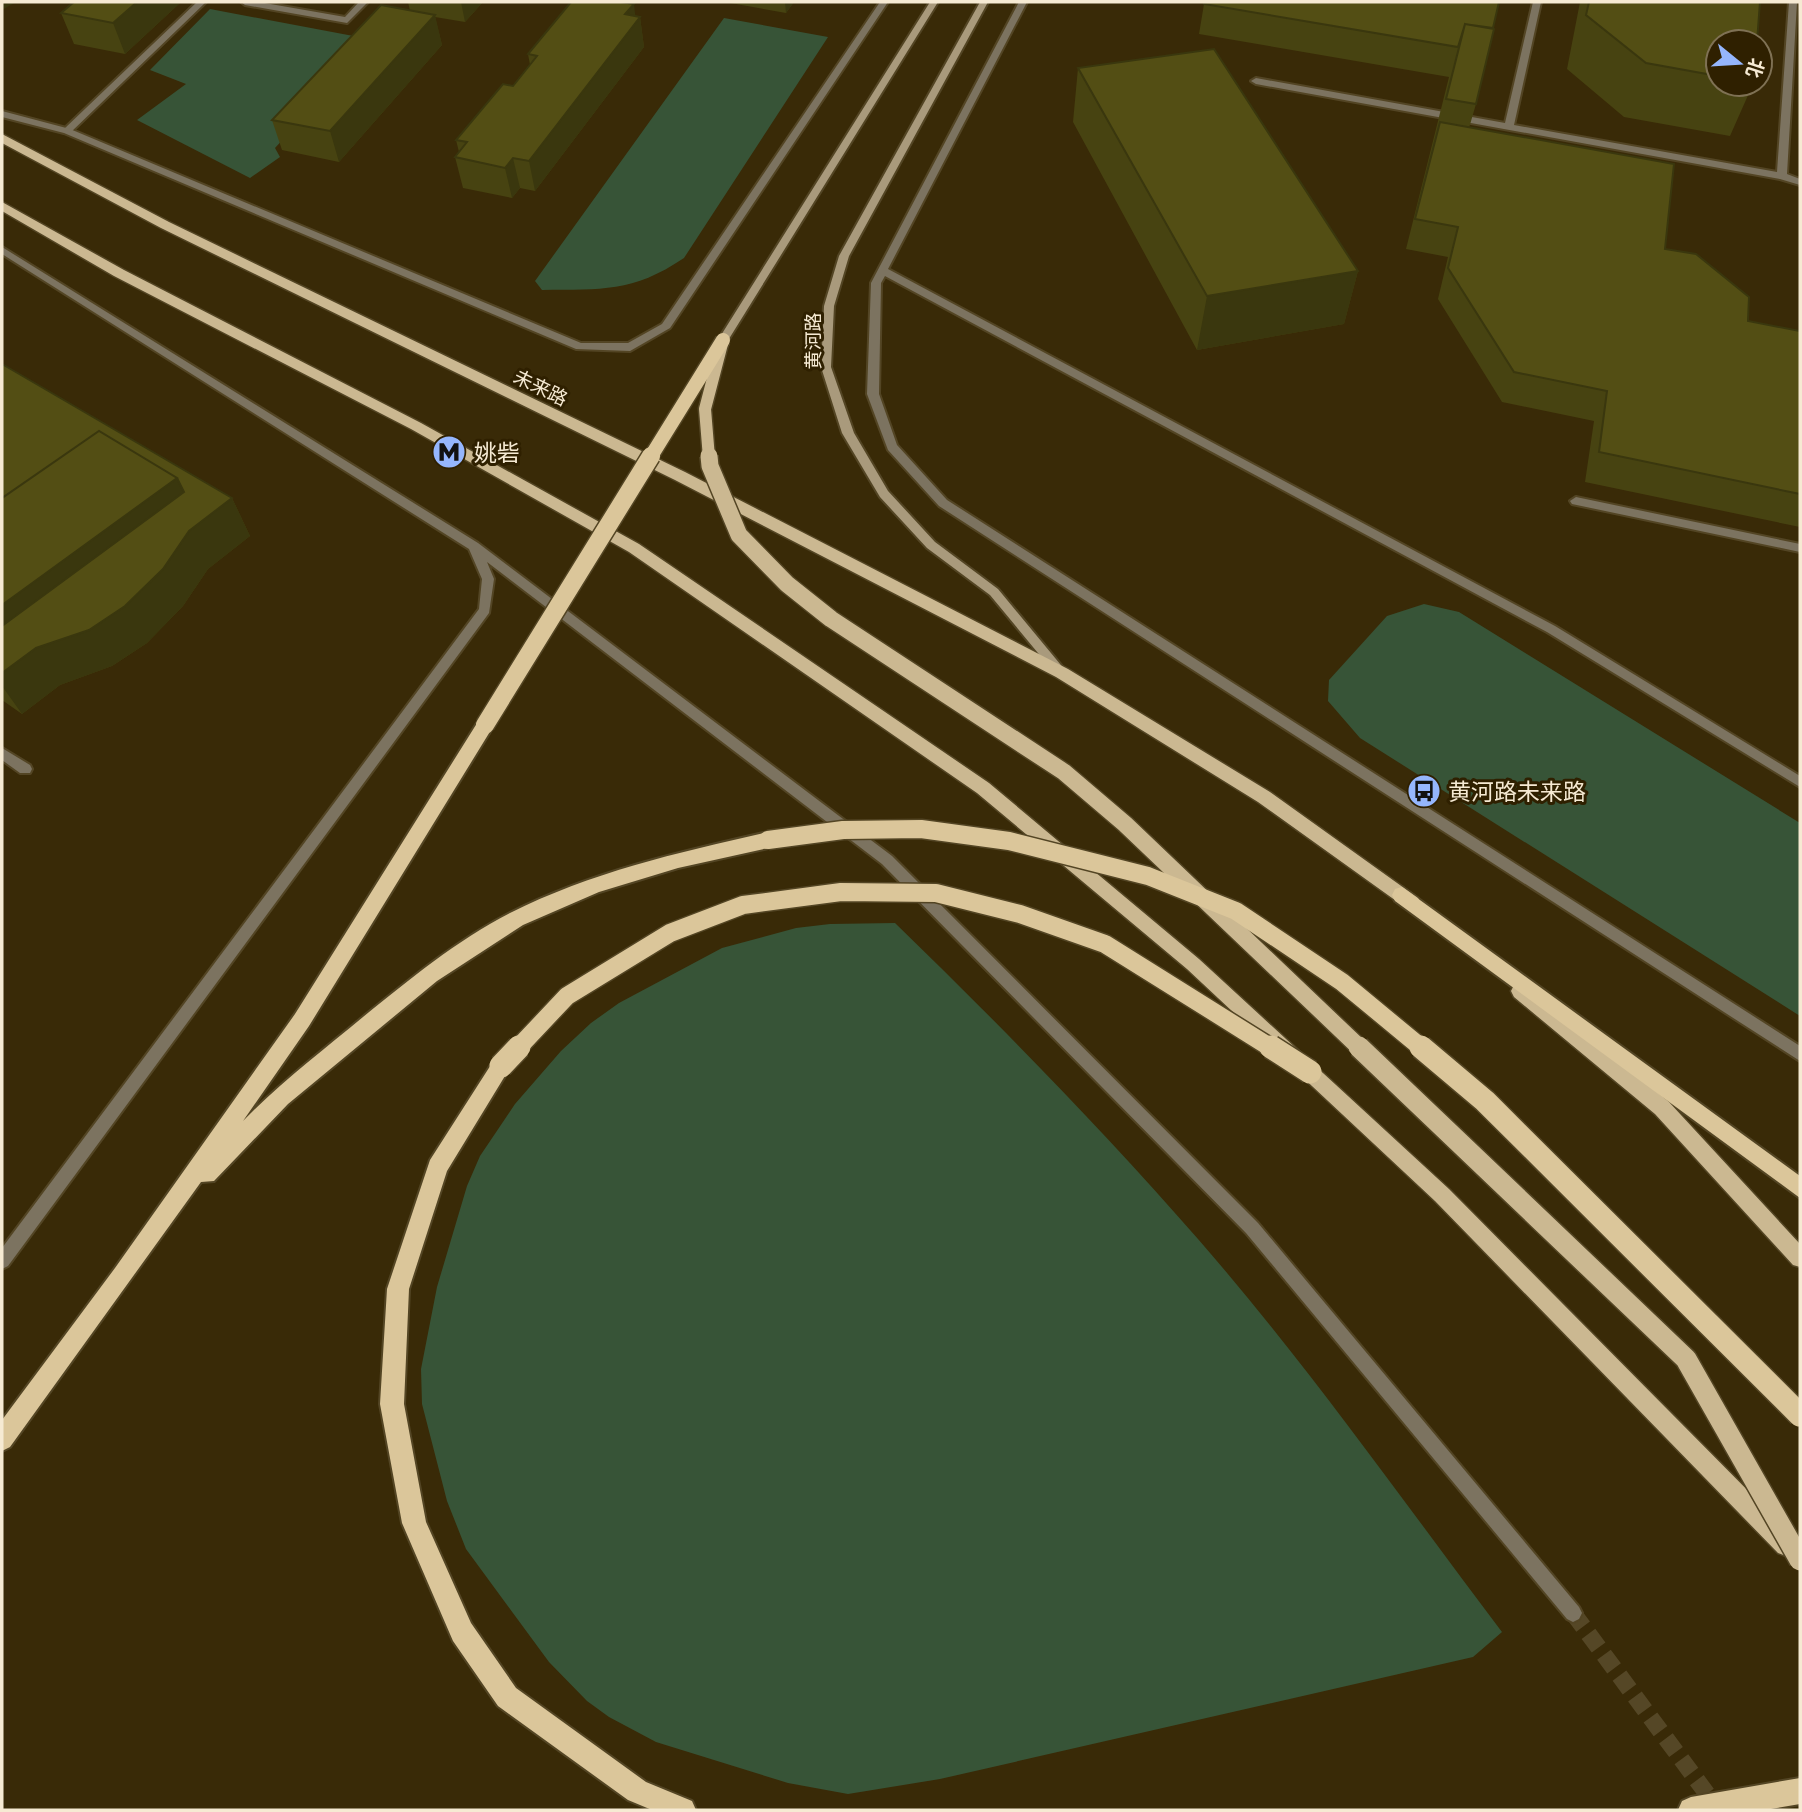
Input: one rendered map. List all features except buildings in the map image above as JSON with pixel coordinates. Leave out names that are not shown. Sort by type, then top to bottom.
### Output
[{"type":"highway","points":[[2,1439],[163,1218],[302,1020],[723,340]]},
{"type":"highway","points":[[163,1218],[281,1097],[430,975],[516,919],[618,878],[678,860],[768,840],[843,830],[921,829],[1009,841],[1148,876],[1236,911],[1342,982],[1485,1101],[1800,1415]]},
{"type":"highway","points":[[683,1810],[637,1791],[507,1697],[462,1632],[414,1523],[392,1404],[398,1289],[438,1167],[501,1066],[567,996],[670,933],[743,905],[841,892],[936,893],[1020,914],[1105,944],[1310,1072]]},
{"type":"highway","points":[[1402,895],[1800,1188]]},
{"type":"highway","points":[[1691,1810],[1800,1791]]},
{"type":"main road","points":[[934,2],[811,195],[723,340],[705,409],[710,466],[739,535],[787,584],[831,619],[1064,772],[1125,824],[1686,1359],[1800,1560]]},
{"type":"main road","name":"黄河路","points":[[984,2],[845,256],[829,306],[826,367],[848,433],[884,494],[931,545],[994,592],[1062,673]]},
{"type":"main road","name":"未来路","points":[[2,138],[165,225],[680,476],[1062,673],[1264,797],[1402,895],[1662,1108],[1800,1258]]},
{"type":"main road","points":[[2,206],[119,273],[416,426],[634,548],[984,788],[1193,964],[1442,1195],[1800,1560]]},
{"type":"street","points":[[67,131],[202,2]]},
{"type":"street","points":[[245,2],[347,20],[364,2]]},
{"type":"street","points":[[2,114],[67,131],[580,347],[630,347],[666,326],[884,2]]},
{"type":"street","points":[[1023,2],[876,283],[873,394],[892,447],[943,503],[1800,1054]]},
{"type":"street","points":[[1509,127],[1537,2]]},
{"type":"street","points":[[1782,176],[1793,2]]},
{"type":"street","points":[[1256,82],[1782,176],[1800,182]]},
{"type":"street","points":[[2,250],[474,546],[887,860],[1252,1228],[1573,1613]]},
{"type":"street","points":[[883,270],[1551,629],[1800,782]]},
{"type":"street","points":[[1576,501],[1800,548]]},
{"type":"street","points":[[2,1261],[485,610],[488,579],[474,546]]},
{"type":"street","points":[[2,752],[25,769]]},
{"type":"green space","points":[[210,9],[364,38],[372,42],[275,148],[280,157],[250,178],[137,120],[186,84],[150,70]]},
{"type":"green space","points":[[724,18],[828,37],[684,258],[648,278],[616,287],[542,290],[535,281]]},
{"type":"green space","points":[[1424,604],[1459,612],[1800,823],[1800,1016],[1360,738],[1328,701],[1329,680],[1387,616]]},
{"type":"green space","points":[[895,923],[1088,1118],[1198,1239],[1278,1335],[1502,1632],[1473,1657],[940,1779],[848,1794],[788,1783],[656,1742],[609,1717],[587,1701],[549,1662],[466,1549],[447,1501],[422,1404],[421,1369],[437,1287],[467,1186],[480,1156],[515,1104],[561,1051],[591,1023],[619,1003],[722,948],[796,928],[830,924]]},
{"type":"tunnel","points":[[1573,1613],[1719,1810]]},
{"type":"place","name":"姚砦","points":[[449,452]]},
{"type":"place","name":"黄河路未来路","points":[[1424,791]]}]
